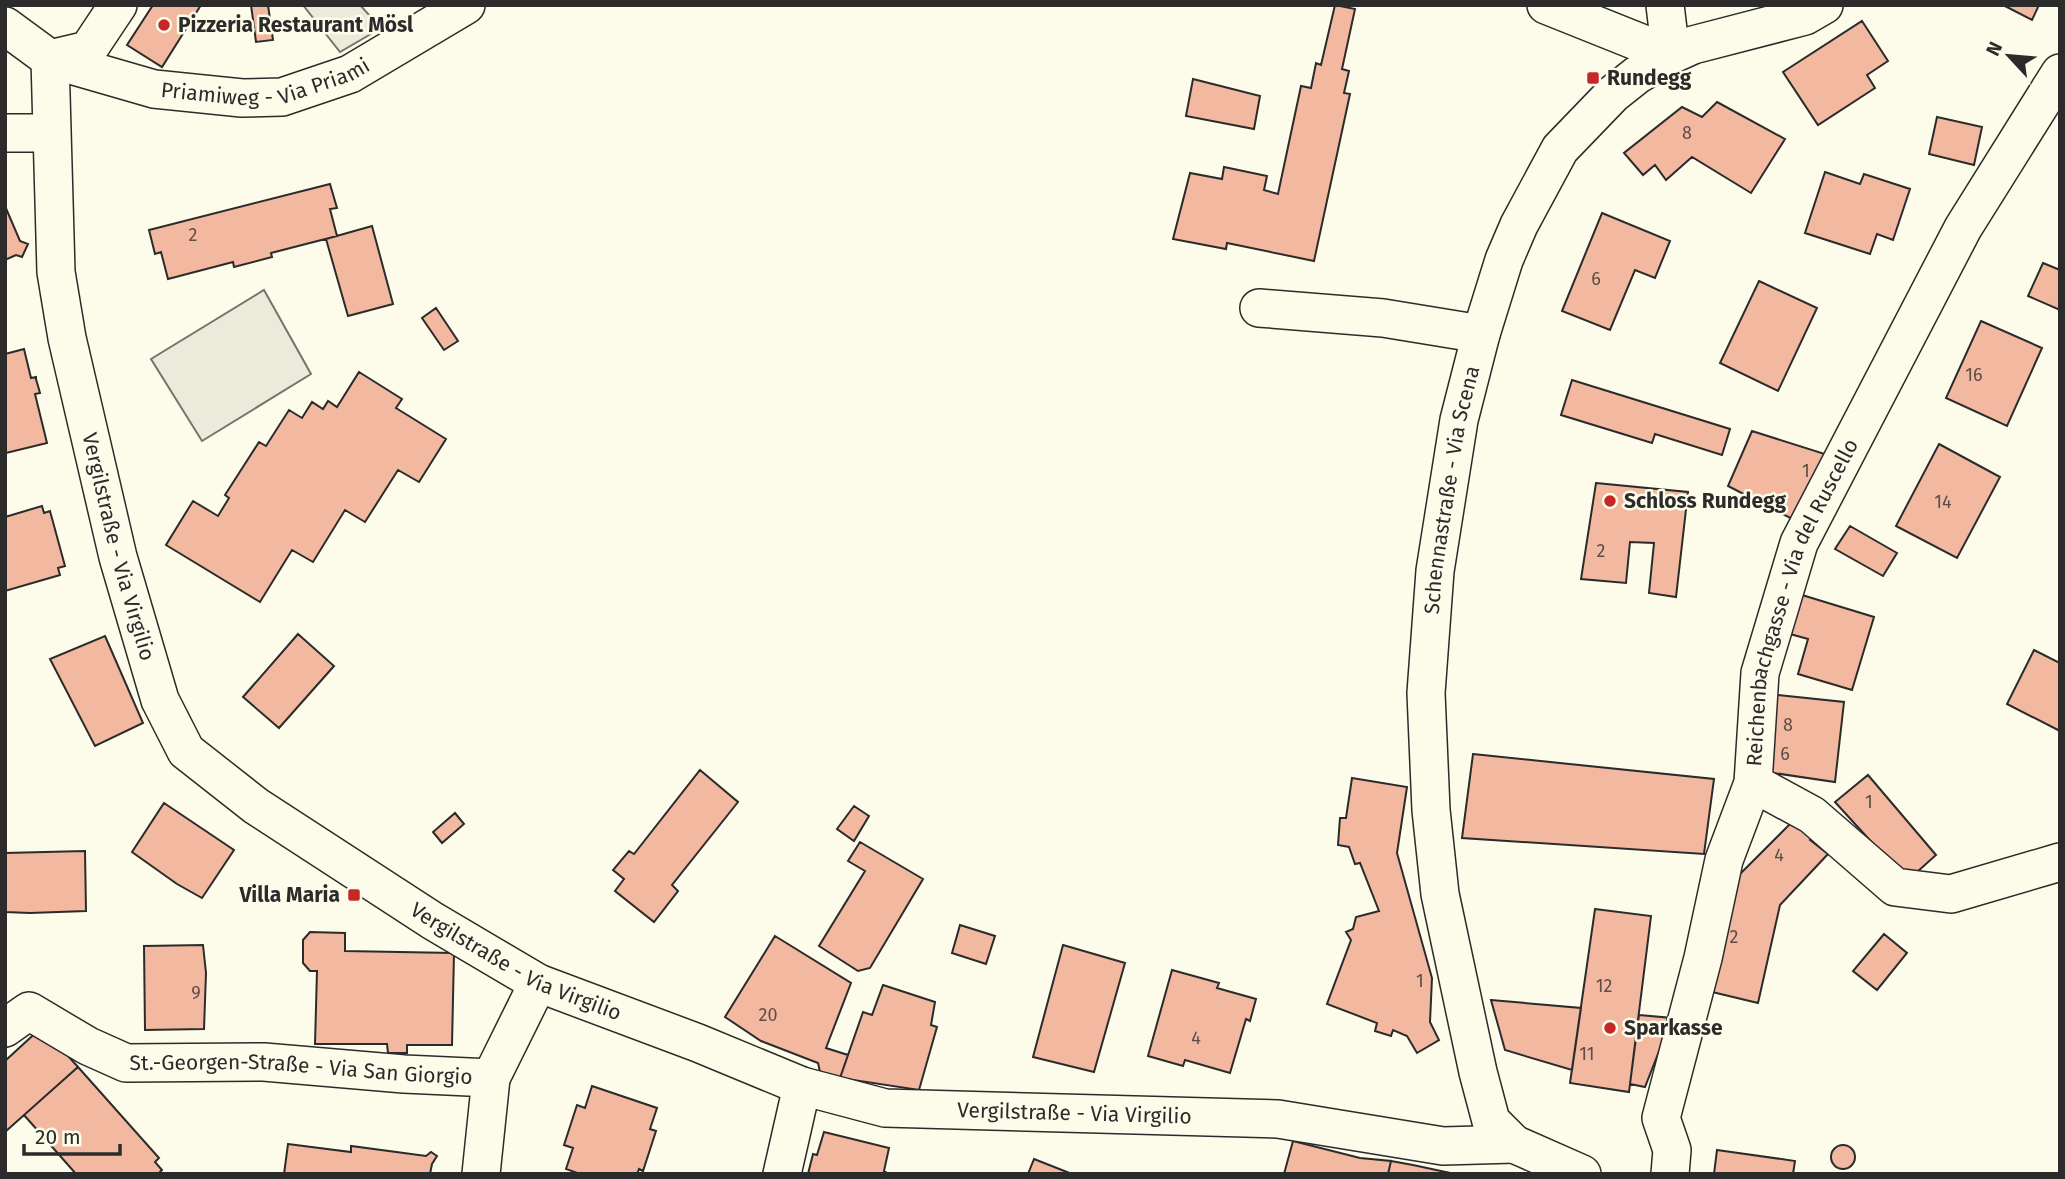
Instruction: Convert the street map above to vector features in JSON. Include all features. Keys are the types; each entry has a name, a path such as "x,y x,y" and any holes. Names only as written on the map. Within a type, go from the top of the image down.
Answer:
{"street":[{"path":"5,26 50,59 88,50 118,5"},
{"name":"Priamiweg - Via Priami","path":"50,59 154,89 242,98 282,97 350,75 466,5"},
{"path":"1546,5 1671,55 1665,5"},
{"name":"Schennastraße - Via Scena","path":"1514,1144 1491,1121 1486,1107 1443,908 1431,810 1426,693 1439,543 1459,420 1481,334 1504,260 1560,149 1608,99 1637,75 1693,45 1805,16 1824,5"},
{"name":"Vergilstraße - Via Virgilio","path":"50,59 56,272 67,338 118,557 160,700 186,751 256,806 433,921 538,983 698,1043 802,1086 885,1108 1278,1119 1443,1146 1514,1144"},
{"name":"Reichenbachgasse - Via del Ruscello","path":"1670,1174 1672,1150 1661,1118 1703,958 1724,860 1753,783 1760,673 1799,543 1963,228 2060,73"},
{"path":"5,133 51,133"},
{"path":"1259,308 1383,318 1481,334"},
{"path":"1753,783 1812,815 1895,887 1951,894 2060,862"},
{"name":"St.-Georgen-Straße - Via San Giorgio","path":"481,1174 491,1078 538,983"},
{"name":"St.-Georgen-Straße - Via San Giorgio","path":"5,1028 29,1012 88,1046 126,1063 264,1062 404,1074 491,1078"},
{"path":"782,1174 802,1086"},
{"path":"1514,1144 1582,1174"}],"shaded area":[{"path":"303,5 360,5 381,28 340,52"},
{"path":"264,290 311,374 202,441 151,359"}],"building":[{"name":"Pizzeria Restaurant Mösl","path":"153,5 201,5 162,67 127,45"},
{"path":"251,5 268,5 273,40 256,42"},
{"path":"1335,5 1355,9 1342,69 1349,71 1344,93 1350,94 1314,261 1227,243 1226,249 1173,239 1190,173 1222,179 1224,167 1267,176 1264,190 1278,194 1301,86 1311,88 1316,63 1321,65"},
{"path":"2003,5 2039,5 2032,20"},
{"path":"1862,21 1888,61 1867,75 1875,88 1818,125 1783,72"},
{"path":"1193,79 1260,96 1254,129 1186,116"},
{"path":"1717,102 1785,139 1751,193 1692,157 1666,180 1655,165 1643,175 1624,153 1682,107 1702,117"},
{"path":"1937,117 1982,127 1974,165 1929,154"},
{"path":"1825,172 1860,184 1864,174 1910,189 1893,240 1877,234 1870,254 1805,233"},
{"path":"330,184 337,208 330,209 337,236 271,253 272,257 234,267 233,262 168,279 161,252 155,254 149,230"},
{"path":"5,206 20,241 28,244 22,257 16,255 5,260"},
{"path":"1602,213 1670,241 1655,278 1635,270 1610,330 1562,311"},
{"path":"372,226 393,304 348,316 326,239"},
{"path":"2043,263 2060,270 2060,310 2028,296"},
{"path":"1759,281 1817,308 1778,391 1720,363"},
{"path":"436,308 458,341 444,350 422,318"},
{"path":"1981,321 2042,348 2007,426 1946,398"},
{"path":"24,349 31,378 36,377 40,393 35,394 47,443 6,453 5,354"},
{"path":"359,372 402,399 396,408 446,439 419,482 398,470 365,522 345,510 313,562 292,550 260,602 166,545 193,501 218,516 229,498 225,495 259,442 266,446 289,410 302,418 312,402 323,409 328,401 337,407"},
{"path":"1572,380 1730,429 1722,455 1655,434 1652,443 1561,415"},
{"path":"1752,431 1828,455 1798,522 1728,486"},
{"path":"1939,444 2000,477 1957,558 1896,526"},
{"path":"1596,483 1688,492 1676,597 1649,593 1654,543 1630,542 1626,583 1581,579"},
{"path":"42,506 44,513 50,511 65,566 58,568 60,575 5,591 5,517"},
{"path":"1850,526 1897,553 1883,576 1835,549"},
{"path":"1802,595 1874,617 1852,690 1798,674 1808,639 1790,634"},
{"path":"298,634 334,666 279,728 243,697"},
{"path":"105,636 143,723 95,746 50,659"},
{"path":"2034,650 2060,663 2060,731 2007,704"},
{"path":"1777,695 1844,702 1835,782 1767,772"},
{"path":"1473,754 1714,779 1704,854 1462,838"},
{"path":"700,770 738,802 672,885 678,891 654,922 615,891 624,879 613,870 629,851 634,854"},
{"path":"1868,775 1936,855 1907,881 1835,802"},
{"path":"1352,778 1407,787 1397,853 1432,978 1430,1022 1439,1040 1417,1053 1407,1036 1393,1030 1391,1036 1375,1031 1377,1023 1327,1004 1351,940 1346,932 1353,929 1356,917 1379,911 1360,863 1355,864 1349,847 1338,845 1340,818 1346,818"},
{"path":"164,803 234,850 202,898 132,852"},
{"path":"854,806 869,816 854,841 837,829"},
{"path":"455,813 464,824 442,843 433,832"},
{"path":"1792,817 1817,833 1810,840 1828,854 1780,905 1758,1003 1708,991 1734,880 1789,825"},
{"path":"860,842 923,879 870,968 858,971 819,946 865,871 848,861"},
{"path":"85,851 86,911 5,912 5,853"},
{"path":"1595,909 1651,916 1629,1092 1570,1083"},
{"path":"960,925 995,936 986,964 952,953"},
{"path":"310,932 345,933 345,951 454,953 452,1045 407,1045 407,1053 388,1053 387,1044 315,1044 317,971 310,971 303,963 303,940"},
{"path":"1884,934 1907,953 1877,990 1853,971"},
{"path":"775,936 851,983 826,1048 848,1055 840,1078 820,1072 818,1063 761,1041 725,1017"},
{"path":"203,945 206,973 204,1029 145,1030 144,946"},
{"path":"1063,945 1125,963 1094,1072 1033,1057"},
{"path":"1172,970 1219,983 1217,988 1256,999 1250,1021 1246,1019 1230,1073 1185,1060 1183,1066 1148,1056"},
{"path":"883,985 935,1002 931,1025 937,1027 919,1090 840,1078 863,1012 872,1015"},
{"path":"1491,1000 1581,1008 1572,1070 1505,1050"},
{"path":"1639,1015 1672,1018 1645,1087 1630,1084"},
{"path":"42,1027 78,1067 5,1132 5,1061"},
{"path":"78,1067 159,1158 155,1162 162,1170 158,1174 76,1174 24,1115"},
{"path":"592,1086 657,1108 650,1129 656,1131 643,1171 639,1169 637,1174 580,1174 566,1169 573,1148 564,1145 577,1105 585,1108"},
{"path":"824,1132 889,1148 884,1171 889,1174 808,1174 813,1154 817,1155"},
{"path":"1293,1141 1360,1158 1391,1161 1388,1174 1284,1174"},
{"path":"288,1144 351,1152 351,1146 426,1156 431,1152 437,1156 430,1174 284,1174"},
{"path":"1843,1145 1854,1152 1855,1157 1848,1168 1843,1169 1832,1162 1831,1157 1838,1146"},
{"path":"1717,1150 1795,1161 1793,1174 1714,1174"},
{"path":"1034,1159 1072,1174 1028,1174"},
{"path":"1391,1161 1413,1165 1455,1174 1388,1174"}],"place":[{"name":"Pizzeria Restaurant Mösl","path":"164,25"},
{"name":"Rundegg","path":"1593,78"},
{"name":"Schloss Rundegg","path":"1610,501"},
{"name":"Villa Maria","path":"354,895"},
{"name":"Sparkasse","path":"1610,1028"}]}
